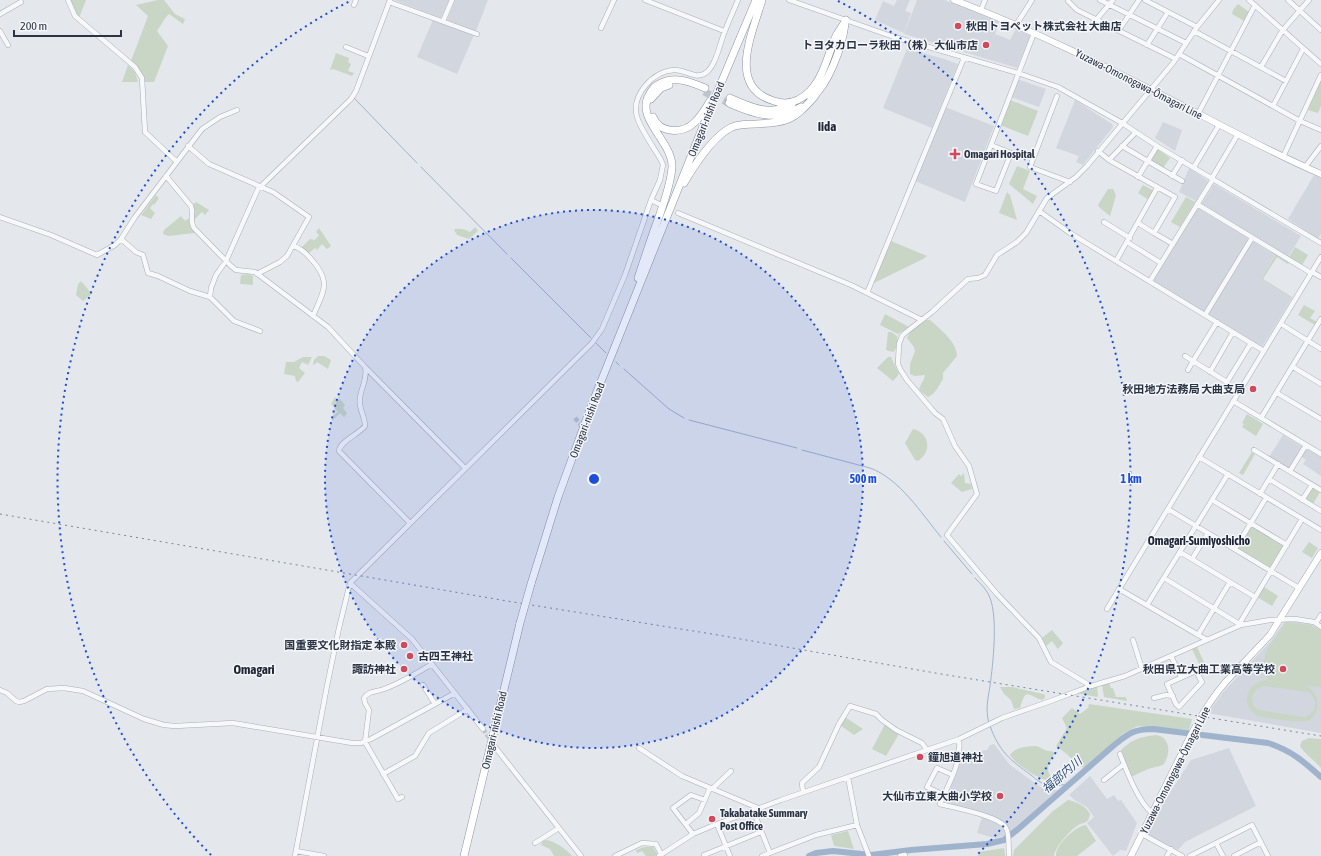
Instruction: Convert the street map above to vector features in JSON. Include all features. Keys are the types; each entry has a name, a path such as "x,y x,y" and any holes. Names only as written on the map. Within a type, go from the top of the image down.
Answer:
{"highway":[{"path":"759,1 746,63 749,82 760,94 772,101 789,103 798,101"},
{"path":"608,365 671,179 672,165 670,155 647,114 647,98 657,85 670,80 687,81 705,90 680,84 665,86 661,88 652,98 650,106 651,113 660,127 668,130 681,129 687,128 695,123 709,102 759,1"},
{"name":"Omagari-nishi Road","path":"464,856 520,623 561,490 592,404 708,114 759,1"},
{"path":"672,204 693,168 719,136 740,124 782,122 801,112 815,96 833,64 843,38 846,20"},
{"path":"815,96 794,111 778,116 760,115 749,112 729,100 763,110 788,107 798,101 812,89 819,79 828,61 836,36 846,20"}],"main road":[{"name":"Yuzawa-Omonogawa-Ōmagari Line","path":"954,0 982,10 1085,57 1305,168 1321,174"},
{"name":"Yuzawa-Omonogawa-Ōmagari Line","path":"1131,856 1202,713 1216,693 1270,635 1321,553"}],"street":[{"path":"68,0 75,16 135,67 142,78 145,132 176,162"},
{"path":"443,21 452,0"},
{"path":"601,28 614,0"},
{"path":"645,0 653,1 724,31"},
{"path":"324,856 296,853 339,628 350,583 592,342 602,329 625,275 651,200 660,180 663,165 637,117 637,104 640,94 650,80 667,71 679,70 693,75 703,74 712,65 724,31 738,0"},
{"path":"789,0 885,34 1018,73 1058,87 1122,123 1157,146 1321,243"},
{"path":"982,10 986,0"},
{"path":"1016,25 1032,0"},
{"path":"1068,0 1077,10 1096,20 1147,45 1177,56 1218,76 1300,121 1321,130"},
{"path":"1100,0 1186,43"},
{"path":"1096,20 1113,0"},
{"path":"1119,30 1139,0"},
{"path":"1145,0 1168,12 1231,51 1286,81"},
{"path":"1091,686 1051,662 1038,638 997,594 947,535 977,494 969,466 955,446 943,419 935,413 903,374 898,364 899,344 902,336 968,279 978,278 985,275 997,256 1017,242 1026,233 1047,198 1052,193 1070,182 1081,172 1150,90 1219,0"},
{"path":"1249,0 1282,31 1321,64"},
{"path":"1288,0 1321,30"},
{"path":"1262,67 1282,31 1309,0"},
{"path":"210,296 211,288 216,275 226,261 260,186 351,99 356,91 389,1 477,34"},
{"path":"0,14 21,2"},
{"path":"1198,114 1255,5"},
{"path":"1147,45 1168,12"},
{"path":"0,31 8,45"},
{"path":"991,145 1011,153 996,191 976,184 1034,33"},
{"path":"346,47 368,56"},
{"path":"1273,106 1303,49"},
{"path":"867,293 964,58"},
{"path":"1283,157 1321,75"},
{"path":"1057,96 1030,167 1070,182"},
{"path":"0,218 51,235 97,255 121,239 198,133 206,125 220,116 237,110"},
{"path":"1194,167 1219,125"},
{"path":"1109,160 1136,132"},
{"path":"1150,281 1238,134"},
{"path":"188,146 209,164 273,192 309,217 293,246 283,260 257,274"},
{"path":"1122,146 1182,181"},
{"path":"1138,177 1157,146"},
{"path":"1305,168 1321,146"},
{"path":"1098,151 1109,160 1175,198 1154,233"},
{"path":"1172,176 1182,160"},
{"path":"166,176 191,206 191,220 194,228 226,261 236,270 252,271 257,274 334,332 365,367 465,468"},
{"path":"1116,260 1138,224 1157,188"},
{"path":"651,200 659,204"},
{"path":"1197,204 1252,238 1321,277"},
{"path":"1039,210 1070,233 1264,351"},
{"path":"678,213 851,285 922,320"},
{"path":"1104,222 1130,238"},
{"path":"1138,224 1173,244"},
{"path":"1205,315 1252,238"},
{"path":"121,239 136,252 143,255 148,273 190,290 210,296 234,321 260,331"},
{"path":"1127,242 1161,262"},
{"path":"293,246 303,251 319,268 324,277 324,287 313,316"},
{"path":"1107,610 1321,257"},
{"path":"1261,418 1321,319"},
{"path":"1188,370 1217,322"},
{"path":"1281,324 1321,348"},
{"path":"1210,372 1233,332"},
{"path":"1185,356 1227,382 1251,342"},
{"path":"1293,366 1321,384"},
{"path":"365,367 366,377 359,399 361,412 365,420 365,426 341,446 339,451 410,523"},
{"path":"1277,393 1321,419"},
{"path":"1233,402 1321,454"},
{"path":"1290,471 1306,445"},
{"path":"1254,450 1321,490"},
{"path":"1199,457 1321,530"},
{"path":"1260,494 1278,464"},
{"path":"1147,605 1228,474"},
{"path":"1269,479 1321,511"},
{"path":"1302,500 1312,485"},
{"path":"1235,549 1266,498"},
{"path":"1212,500 1287,545"},
{"path":"1168,509 1299,588"},
{"path":"1241,625 1241,621 1302,519"},
{"path":"1192,559 1208,533"},
{"path":"1180,552 1255,597"},
{"path":"1164,578 1241,625"},
{"path":"1198,635 1230,582"},
{"path":"350,583 405,631 483,729"},
{"path":"1119,589 1207,640"},
{"path":"1316,623 1321,615"},
{"path":"615,856 642,843 656,844 660,855 693,834 752,810 959,739 1002,718 1091,686 1125,676 1241,625 1270,620 1295,619 1316,623 1321,627"},
{"path":"1133,640 1142,669"},
{"path":"1171,656 1181,677"},
{"path":"402,797 398,799 365,742 369,709 364,700 367,694 400,682 432,664"},
{"path":"1196,671 1202,682 1179,707 1172,696 1167,684 1196,671"},
{"path":"423,685 435,704"},
{"path":"0,690 7,693 19,702 24,701 45,689 64,688 83,691 144,719 164,725 175,726 233,723 347,743 365,742 455,693"},
{"path":"1154,698 1166,695 1172,696"},
{"path":"803,792 802,783 819,767 839,724 850,706 876,714 896,730 922,743 927,750"},
{"path":"383,774 415,756 429,733 468,710"},
{"path":"959,739 960,755 940,804 996,819 1006,827 1008,831 1009,856"},
{"path":"495,747 581,856"},
{"path":"639,748 682,776 758,808"},
{"path":"1120,754 1130,779 1146,809 1152,813"},
{"path":"1104,780 1124,764"},
{"path":"944,795 927,787 936,768 953,775"},
{"path":"686,824 699,813 711,788 731,771"},
{"path":"848,777 857,826 869,856"},
{"path":"693,834 673,808 691,795 705,800"},
{"path":"752,810 770,853"},
{"path":"717,824 730,856"},
{"path":"1190,856 1252,825 1268,856"},
{"path":"762,856 816,835 857,826"},
{"path":"535,843 558,828"},
{"path":"704,856 704,854 762,832"},
{"path":"1142,834 1182,856"},
{"path":"1234,856 1261,842"},
{"path":"1216,843 1223,856"},
{"path":"1167,856 1171,849"},
{"path":"900,856 905,855"}],"shaded area":[{"path":"394,0 449,0 441,18"},
{"path":"455,0 488,0 476,31 447,20"},
{"path":"897,0 910,0 905,11 911,13 904,33 875,20 883,1 894,6"},
{"path":"917,0 944,0 999,22 995,34 1010,40 1016,29 1030,36 1017,68 904,34"},
{"path":"433,20 474,35 457,74 417,57"},
{"path":"907,49 958,64 932,128 883,108"},
{"path":"1017,79 1046,89 1039,107 1011,97"},
{"path":"1075,100 1112,124 1113,127 1083,165 1076,162 1079,156 1056,148"},
{"name":"Omagari Hospital","path":"945,107 994,126 965,202 915,181"},
{"path":"1163,122 1182,130 1175,151 1155,138"},
{"path":"1189,168 1208,181 1196,201 1179,192"},
{"path":"1314,175 1321,178 1321,234 1318,238 1288,219"},
{"path":"1214,184 1301,236 1288,257 1201,205"},
{"path":"1198,208 1248,238 1248,241 1205,313 1152,280 1195,209"},
{"path":"1254,242 1275,255 1261,279 1292,298 1262,347 1208,315 1251,243"},
{"path":"1283,435 1303,447 1290,469 1269,457"},
{"path":"1306,448 1321,457 1321,476 1303,464 1306,460 1300,456"},
{"name":"秋田県立大曲工業高等学校","path":"1285,621 1310,624 1321,629 1321,733 1208,713 1224,691 1270,642"},
{"name":"大仙市立東大曲小学校","path":"994,744 1010,765 1032,781 1045,790 1059,790 1008,835 995,838 977,833 983,814 946,803 961,755 987,750 990,745"},
{"path":"1229,748 1256,806 1185,842 1178,850 1147,834 1166,799 1191,760"},
{"path":"1090,776 1107,799 1114,795 1118,801 1121,800 1137,823 1126,851 1120,850 1113,856 1087,823 1094,817 1087,807 1069,795"}],"green space":[{"path":"70,0 86,0 79,18 75,13"},
{"path":"164,0 175,14 185,19 183,24 169,14 166,17 157,31 168,46 154,82 143,82 135,64 131,61 148,16 136,5"},
{"path":"1238,4 1249,12 1244,21 1232,14 1233,10"},
{"path":"336,53 349,58 348,62 351,64 348,71 354,73 352,76 333,69 330,70"},
{"path":"128,65 135,72 138,82 122,82"},
{"path":"1321,81 1321,106 1318,113 1308,110"},
{"path":"1010,100 1038,111 1028,136 1000,125"},
{"path":"1157,149 1170,158 1163,168 1150,160"},
{"path":"1017,166 1030,171 1023,189 1037,196 1033,204 1009,184"},
{"path":"1143,185 1154,191 1149,200 1138,193"},
{"path":"1108,189 1113,189 1116,195 1110,216 1098,205"},
{"path":"1007,192 1010,195 1017,220 999,213"},
{"path":"156,195 159,198 150,208 155,213 151,219 141,215"},
{"path":"1186,197 1195,202 1180,227 1171,222"},
{"path":"196,202 209,210 205,215 202,212 194,220 193,218 195,212 192,205"},
{"path":"181,216 185,221 189,218 190,226 195,233 168,236 163,234 164,230"},
{"path":"475,227 478,231 469,239 457,235 454,230 465,229 470,232"},
{"path":"319,228 331,246 327,249 322,244 317,250 315,248 309,253 301,248 310,239 315,240 319,235 316,232"},
{"path":"891,241 927,256 872,284"},
{"path":"1295,247 1308,255 1302,265 1289,257"},
{"path":"1276,254 1289,262 1288,264 1277,257 1263,279 1292,298 1261,279"},
{"path":"248,274 253,276 253,285 240,284 241,275"},
{"path":"81,281 92,294 83,301 76,295 78,284"},
{"path":"1304,305 1315,311 1310,318 1317,322 1315,325 1298,315"},
{"path":"885,314 909,327 898,334 880,325"},
{"path":"926,320 930,320 947,336 954,346 957,356 943,373 943,379 937,389 928,397 920,391 919,388 925,375 915,376 910,374 910,364 915,351 914,347 907,338 912,330"},
{"path":"888,332 891,332 897,336 898,340 896,349 893,352 886,350"},
{"path":"318,356 324,356 331,360 328,369 317,362 314,365 313,364 314,360"},
{"path":"303,357 312,357 308,365 302,362 299,368 305,373 298,382 296,381 295,376 284,374 286,362 294,362"},
{"path":"888,357 891,357 899,374 893,381 877,368"},
{"path":"335,397 339,400 340,399 345,405 343,408 347,413 344,417 340,413 332,420 332,417 338,412 331,404"},
{"path":"1247,414 1263,424 1256,436 1242,427 1244,424 1242,423"},
{"path":"913,429 923,434 927,443 926,453 918,461 915,460 905,443"},
{"path":"1252,452 1255,454 1243,475 1239,473"},
{"path":"964,473 965,483 971,484 972,489 962,492 951,483 959,474 961,476"},
{"path":"1312,487 1320,492 1313,504 1305,498"},
{"path":"1251,525 1285,545 1271,568 1237,548"},
{"path":"1309,542 1318,548 1312,558 1302,552"},
{"path":"1264,587 1278,596 1272,606 1257,597"},
{"path":"1286,622 1310,625 1321,631 1321,687 1306,686 1314,693 1318,704 1315,714 1308,721 1290,721 1256,715 1248,706 1247,702 1249,690 1257,682 1274,681 1268,680 1265,672 1265,657 1272,642","holes":["1264,686 1308,692 1314,698 1315,706 1312,713 1304,717 1258,710 1253,705 1252,697 1256,689"]},
{"path":"1052,630 1063,643 1058,649 1052,641 1046,646 1042,638"},
{"path":"1197,647 1205,664 1200,666 1192,649"},
{"path":"1109,683 1111,688 1113,688 1116,697 1126,697 1127,701 1104,697 1102,685"},
{"path":"1097,686 1098,697 1075,693"},
{"path":"1000,687 1012,687 1043,694 1045,695 1045,698 1042,700 1027,694 1024,697 1020,708 1014,709 1011,700 1004,694"},
{"path":"1089,704 1192,719 1189,730 1138,726 1124,733 1084,768 1074,762 1068,755 1056,746 1067,728 1062,718 1072,708 1080,714 1088,708"},
{"path":"845,717 863,729 854,735 840,725"},
{"path":"885,724 899,734 886,756 872,749"},
{"path":"1156,735 1161,736 1167,743 1168,752 1166,761 1163,765 1148,769 1131,777 1121,750 1129,743 1137,739"},
{"path":"1309,738 1321,739 1321,768 1300,746 1302,741"},
{"path":"1033,746 1055,753 1048,768 1048,772 1053,782 1042,779 1029,772 1010,755 1017,749"},
{"path":"1068,800 1078,803 1084,807 1090,816 1087,821 1077,826 1064,838 1057,848 1054,856 1013,856 1014,850 1053,811"},
{"path":"1086,825 1096,841 1077,856 1056,856 1062,842 1072,832"},
{"path":"848,831 854,849 834,846 831,835"},
{"path":"546,840 560,846 572,856 554,856 550,849 541,845 543,841"},
{"path":"644,847 653,847 658,855 646,856 642,851 637,853 636,850"},
{"path":"1004,848 1005,856 978,856 979,852"}],"waterway":[{"path":"354,98 417,163"},
{"path":"421,167 507,254"},
{"path":"511,258 591,338"},
{"path":"596,343 606,353"},
{"path":"616,362 619,365"},
{"path":"624,369 669,409 684,418"},
{"path":"689,420 797,448"},
{"path":"802,450 870,468 881,473 900,488 941,537"},
{"path":"944,541 972,574"},
{"path":"975,578 984,587 989,595 994,617 993,654 987,709 989,723"},
{"path":"990,726 1001,749 1017,765 1039,781 1051,785 1070,784"},
{"name":"福部内川","path":"809,856 816,853 833,851 871,855 911,850 987,844 1004,840 1113,746 1127,735 1140,730 1153,729 1268,743 1284,749 1297,757 1321,777"}],"tunnel":[{"path":"704,92 729,103"},
{"path":"575,418 587,432"},
{"path":"483,729 492,742"}],"railway":[{"path":"0,514 941,674 1321,736"}],"place":[{"name":"秋田トヨペット株式会社 大曲店","path":"958,26"},
{"name":"トヨタカローラ秋田（株）大仙市店","path":"986,45"},
{"name":"Omagari Hospital","path":"955,154"},
{"name":"秋田地方法務局 大曲支局","path":"1253,389"},
{"name":"国重要文化財指定 本殿","path":"404,645"},
{"name":"古四王神社","path":"410,656"},
{"name":"諏訪神社","path":"404,669"},
{"name":"秋田県立大曲工業高等学校","path":"1283,669"},
{"name":"鐘旭道神社","path":"920,757"},
{"name":"大仙市立東大曲小学校","path":"1000,796"},
{"name":"Takabatake Summary Post Office","path":"712,819"}],"district":[{"name":"Iida","path":"827,126"},
{"name":"Omagari-Sumiyoshicho","path":"1199,541"},
{"name":"Omagari","path":"254,669"}]}
